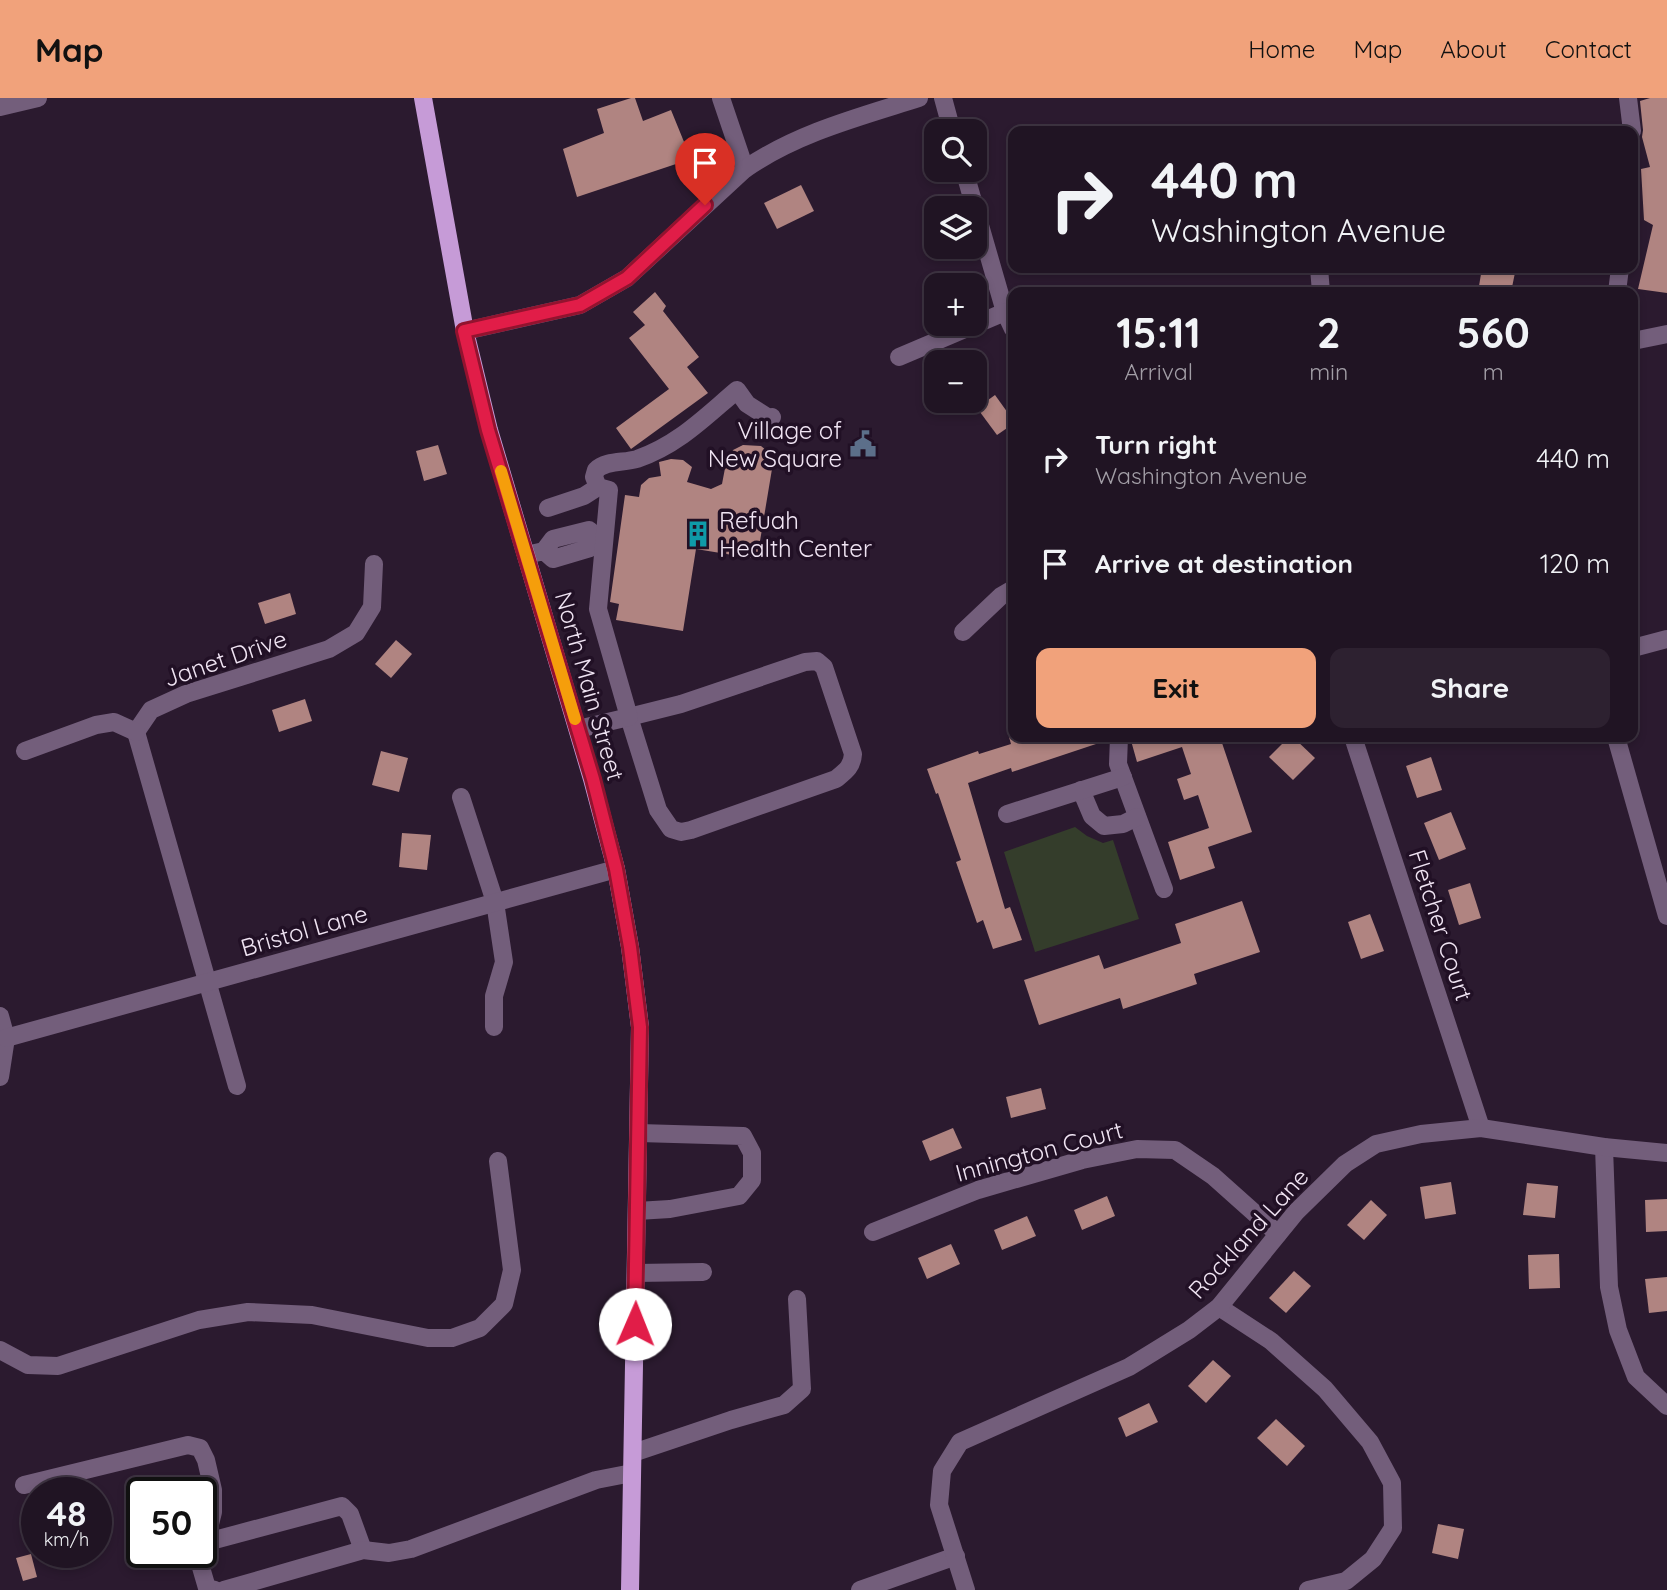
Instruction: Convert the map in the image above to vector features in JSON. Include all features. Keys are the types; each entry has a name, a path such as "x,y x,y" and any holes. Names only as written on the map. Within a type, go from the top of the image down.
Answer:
{"main road":[{"name":"North Main Street","path":"423,98 464,331 488,430 578,729 616,869 630,947 640,1027 630,1590"}],"street":[{"path":"0,107 38,98"},
{"path":"722,98 745,169"},
{"path":"464,331 580,305 627,278 745,169 766,155 816,131 919,98"},
{"path":"943,98 949,119"},
{"path":"1628,98 1631,126"},
{"path":"967,182 1008,318"},
{"path":"899,356 1005,312"},
{"path":"1638,340 1667,334"},
{"path":"578,729 629,717 681,704 805,662 817,661 824,667 853,754 853,763 836,779 681,832 671,829 658,810 629,717 598,610 603,488 594,477 596,470 600,466 635,460 670,446 737,390 747,404 769,418 772,417"},
{"path":"548,508 603,488"},
{"path":"526,555 544,551 553,559 590,548 601,537"},
{"name":"Janet Drive","path":"136,732 151,710 186,694 329,649 356,633 372,607 374,564"},
{"path":"963,632 1008,592"},
{"path":"1638,647 1667,639"},
{"path":"25,751 96,725 114,722 136,732 237,1086"},
{"path":"1119,742 1118,764 1164,889"},
{"name":"Fletcher Court","path":"1355,742 1481,1128"},
{"path":"1617,742 1666,906"},
{"path":"1007,814 1123,777"},
{"path":"1081,790 1092,816 1104,826 1123,824 1137,817"},
{"path":"461,797 495,902 504,962 494,996 494,1027"},
{"name":"Bristol Lane","path":"6,1038 616,869"},
{"path":"0,1016 6,1038 0,1077"},
{"name":"Rockland Lane","path":"966,1590 939,1505 942,1471 960,1443 1129,1367 1189,1330 1219,1307 1296,1212 1345,1164 1376,1144 1421,1134 1481,1128 1604,1147 1667,1153"},
{"path":"637,1211 670,1209 739,1196 752,1180 752,1153 743,1136 639,1133"},
{"path":"1604,1147 1609,1287 1618,1330 1636,1377 1667,1406"},
{"name":"Innington Court","path":"873,1232 978,1190 1082,1160 1138,1149 1175,1150 1213,1176 1279,1234"},
{"path":"0,1349 28,1365 58,1366 199,1320 248,1312 312,1315 428,1338 452,1338 480,1328 504,1304 512,1270 498,1161"},
{"path":"636,1273 703,1272"},
{"path":"633,1454 784,1405 802,1389 797,1299"},
{"path":"1219,1307 1271,1341 1325,1389 1370,1442 1392,1483 1394,1528 1373,1559 1346,1581 1308,1590"},
{"path":"57,1477 188,1445 200,1448 210,1477"},
{"path":"224,1590 363,1550 390,1553 411,1549 596,1480 632,1473"},
{"path":"217,1539 342,1506 354,1521 363,1550"},
{"path":"860,1590 956,1556"},
{"path":"201,1568 207,1588 215,1590"}],"green space":[{"path":"1075,827 1103,843 1113,840 1139,919 1035,952 1004,852"}],"building":[{"path":"635,98 643,121 671,110 691,159 577,197 563,149 604,133 597,109"},
{"path":"1667,98 1667,293 1638,289 1653,225 1644,220 1641,169 1650,167 1642,137 1640,101"},
{"path":"801,185 814,211 777,229 764,203"},
{"path":"1481,273 1515,273 1512,287 1479,287"},
{"path":"655,292 666,306 663,311 699,357 687,367 708,393 631,449 616,428 669,389 629,338 645,325 633,312"},
{"path":"995,395 1008,413 1008,427 997,435 981,413 987,413 987,401"},
{"path":"438,445 447,474 424,481 416,451"},
{"name":"Refuah Health Center","path":"743,445 761,446 774,457 757,559 696,549 683,631 616,620 619,604 610,602 625,495 639,497 641,485 649,478 661,476 659,462 671,459 683,460 692,467 687,482 711,489 722,484 726,463 733,450"},
{"path":"290,593 296,614 265,624 258,603"},
{"path":"396,640 412,654 391,678 375,664"},
{"path":"305,699 312,721 279,732 272,710"},
{"path":"1102,742 1012,772 1011,768 968,783 1005,909 1010,907 1022,940 993,949 983,920 977,923 956,862 961,860 927,769 978,751 979,754 1011,744"},
{"path":"1131,742 1222,742 1252,832 1208,847 1215,868 1180,880 1168,842 1209,828 1198,795 1184,800 1177,779 1191,774 1182,747 1137,762"},
{"path":"1284,742 1298,742 1315,758 1293,780 1269,757"},
{"path":"381,751 408,758 399,792 372,785"},
{"path":"1431,757 1442,790 1417,798 1406,766"},
{"path":"1451,812 1466,849 1439,860 1424,823"},
{"path":"402,833 431,835 427,870 399,867"},
{"path":"1470,883 1481,918 1459,925 1448,890"},
{"path":"1242,901 1260,952 1194,974 1197,984 1123,1009 1120,998 1039,1025 1024,980 1099,955 1104,969 1181,943 1175,924"},
{"path":"1370,914 1384,951 1361,959 1348,922"},
{"path":"1041,1088 1046,1109 1011,1118 1006,1097"},
{"path":"953,1128 962,1148 930,1161 922,1141"},
{"path":"1451,1182 1456,1214 1425,1219 1420,1187"},
{"path":"1527,1183 1558,1186 1555,1218 1523,1215"},
{"path":"1107,1196 1115,1216 1082,1230 1074,1210"},
{"path":"1667,1199 1667,1231 1646,1232 1645,1200"},
{"path":"1371,1200 1387,1215 1364,1240 1347,1225"},
{"path":"1027,1216 1036,1236 1002,1250 994,1230"},
{"path":"951,1244 960,1264 927,1279 918,1258"},
{"path":"1559,1254 1560,1288 1529,1289 1528,1255"},
{"path":"1294,1271 1311,1286 1286,1313 1269,1298"},
{"path":"1667,1277 1667,1311 1649,1313 1645,1279"},
{"path":"1213,1360 1231,1376 1206,1403 1188,1386"},
{"path":"1149,1403 1158,1422 1126,1437 1118,1418"},
{"path":"1276,1419 1305,1446 1287,1466 1257,1438"},
{"path":"1438,1524 1464,1529 1458,1559 1432,1553"},
{"path":"21,1557 21,1568 35,1568 37,1577 23,1581 16,1558"}],"slow traffic":[{"path":"501,471 575,719"}],"place":[{"name":"Village of New Square","path":"863,444"},
{"name":"Refuah Health Center","path":"698,534"}],"route":[{"path":"635,1324 640,1027 630,947 616,869 593,779 488,430 464,331 580,305 627,278 705,205"}]}
